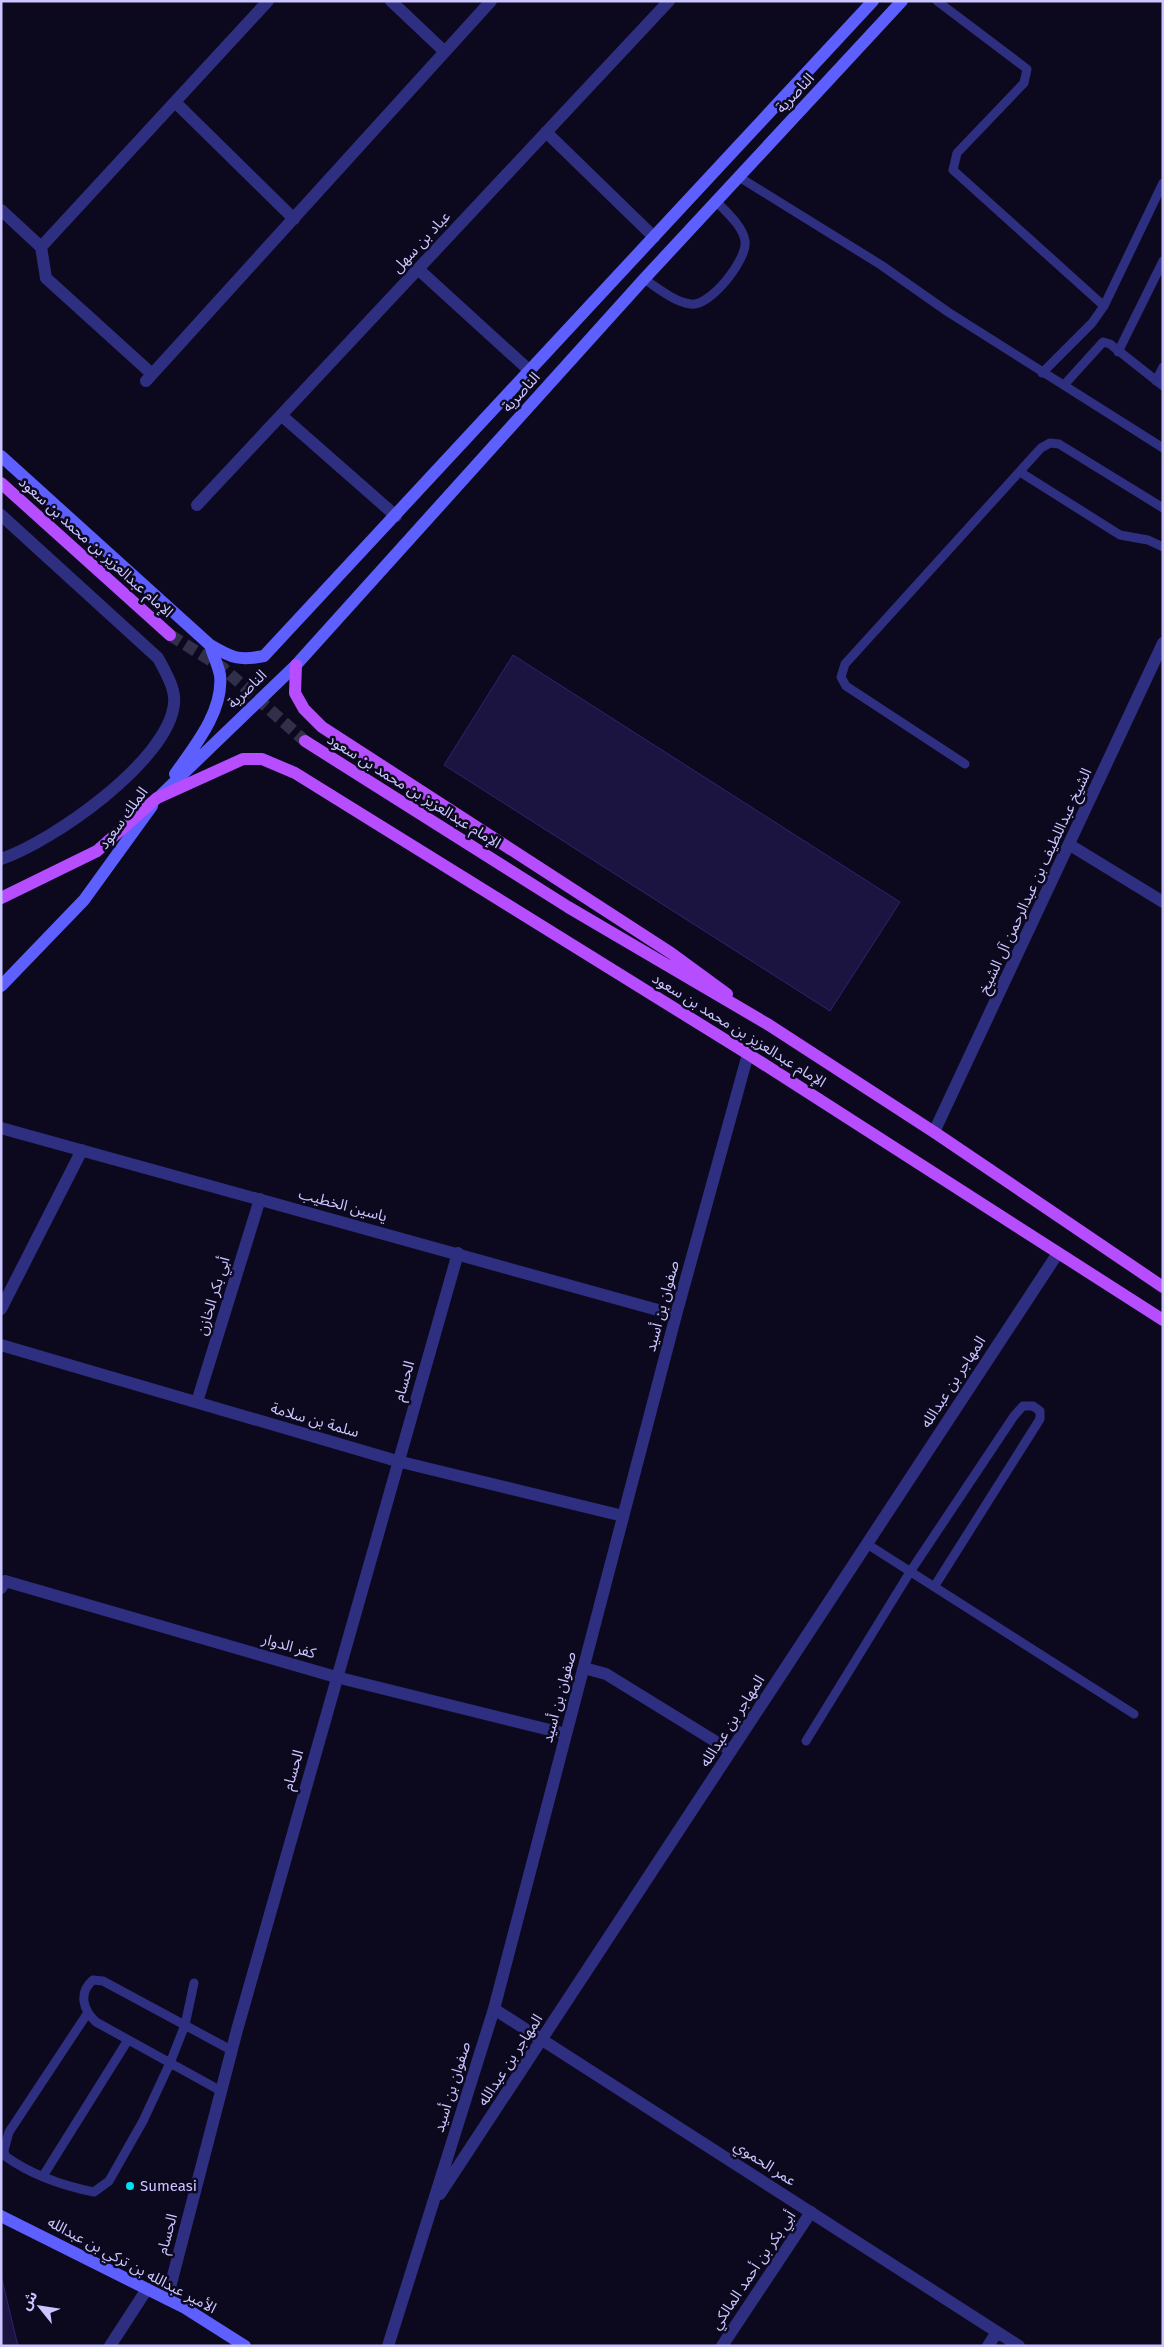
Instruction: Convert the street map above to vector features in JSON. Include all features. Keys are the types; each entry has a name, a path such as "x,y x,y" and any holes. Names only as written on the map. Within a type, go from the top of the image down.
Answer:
{"main road":[{"name":"الإمام عبدالعزيز بن محمد بن سعود","path":"1,484 170,635"},
{"path":"296,665 295,693 304,709 322,728 672,953 769,1025"},
{"name":"الإمام عبدالعزيز بن محمد بن سعود","path":"306,741 568,907 769,1025 934,1132 1163,1287"},
{"name":"الإمام عبدالعزيز بن محمد بن سعود","path":"1,898 97,851 157,798 243,759 262,759 295,772 748,1054 1163,1320"}],"street":[{"path":"41,247 268,1"},
{"path":"391,1 445,52"},
{"path":"1,210 41,247 46,278 149,378 491,1"},
{"name":"عباد بن سهل","path":"197,505 668,1"},
{"name":"الناصرية","path":"210,645 230,657 246,660 264,656 873,1"},
{"name":"الناصرية","path":"157,798 296,665 644,279 902,1"},
{"path":"175,102 294,219"},
{"path":"546,132 654,237"},
{"path":"418,269 530,371"},
{"path":"281,415 396,516"},
{"path":"1,456 210,645"},
{"path":"1,515 158,658 168,677 175,702 170,725 156,747 105,796 60,829 1,859"},
{"name":"الشيخ عبداللطيف بن عبدالرحمن آل الشيخ","path":"934,1132 1163,643"},
{"name":"الملك سعود","path":"1,986 84,900 197,743 211,718 219,694 220,675 210,645"},
{"path":"1070,845 1163,902"},
{"name":"صفوان بن أسيد","path":"388,2346 494,2009 676,1315 748,1054"},
{"name":"ياسين الخطيب","path":"1,1128 458,1253 676,1315"},
{"path":"1,1309 82,1150"},
{"name":"أبي بكر الخازن","path":"196,1402 260,1199"},
{"name":"الحسام","path":"167,2299 231,2050 458,1253"},
{"name":"المهاجر بن عبدالله","path":"432,2206 1058,1253"},
{"name":"سلمة بن سلامة","path":"1,1345 397,1462 623,1516"},
{"name":"كفر الدوار","path":"3,1584 336,1677 566,1734"},
{"path":"584,1668 606,1674 731,1751"},
{"name":"عمر الحموي","path":"494,2009 1019,2346"},
{"name":"أبي بكر بن أحمد المالكي","path":"722,2346 811,2212"},
{"name":"الأمير عبدالله بن تركي بن عبدالله","path":"1,2216 167,2299 245,2346"},
{"path":"110,2346 147,2289"},
{"path":"988,2346 997,2332"}],"lane":[{"path":"936,1 1027,69 1024,83 958,153 953,170 1104,306"},
{"path":"739,177 881,265 948,312 1163,448"},
{"path":"1042,373 1092,323 1104,306 1163,183"},
{"path":"644,279 679,301 694,305 706,301 719,290 743,256 745,242 741,230 716,201"},
{"path":"1118,352 1163,261"},
{"path":"1064,385 1103,342 1110,344 1159,384 1163,367"},
{"path":"965,764 846,686 842,677 845,664 1041,448 1050,443 1059,444 1163,508"},
{"path":"1020,472 1120,535 1148,540 1163,547"},
{"path":"806,1741 910,1572 1014,1416 1023,1406 1033,1406 1040,1411 1040,1419 934,1587"},
{"path":"867,1544 1134,1714"},
{"path":"221,2091 96,2022 87,2014 83,1999 88,1985 93,1980 103,1981 231,2050"},
{"path":"87,2014 9,2132 4,2150 5,2156 19,2166 78,2189 94,2192 109,2181 143,2121 185,2025 194,1983"},
{"path":"43,2176 128,2040"}],"building":[{"path":"513,655 900,902 830,1011 444,765"},
{"path":"1,2275 18,2346 1,2346"}],"tunnel":[{"path":"170,635 223,668 305,741"}],"place":[{"name":"Sumeasi","path":"130,2186"}]}
